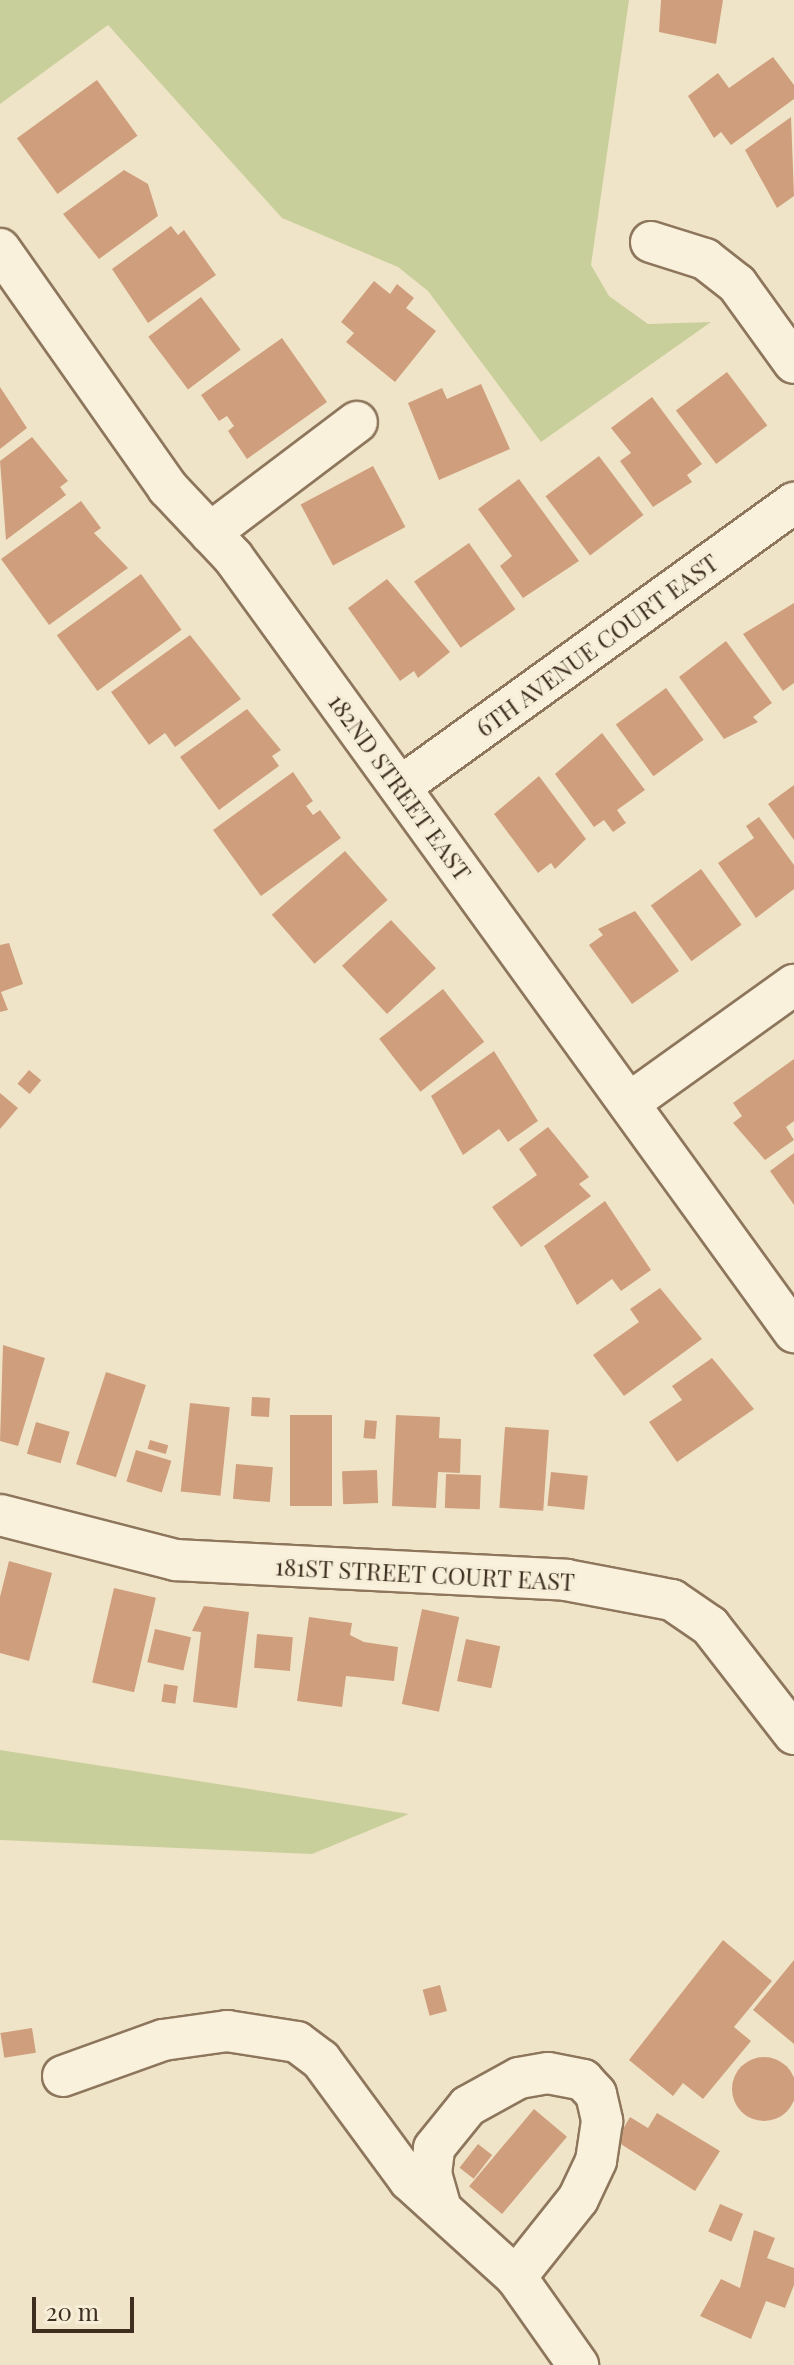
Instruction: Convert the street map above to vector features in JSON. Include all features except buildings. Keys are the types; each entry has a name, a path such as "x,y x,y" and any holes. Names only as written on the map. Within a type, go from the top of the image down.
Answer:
{"street":[{"path":"651,242 705,259 737,284 794,363"},
{"name":"182ND STREET EAST","path":"0,249 168,488 210,533 400,787 794,1332"},
{"path":"210,533 357,422"},
{"name":"6TH AVENUE COURT EAST","path":"400,787 794,503"},
{"path":"629,1103 794,985"},
{"name":"181ST STREET COURT EAST","path":"0,1515 175,1560 566,1580 672,1600 710,1626 794,1734"},
{"path":"63,2076 163,2040 227,2031 297,2042 321,2060 409,2180 516,2277 578,2365"},
{"path":"440,2205 431,2174 434,2148 468,2106 519,2078 548,2073 583,2080 596,2094 602,2121 596,2161 578,2199 516,2277"}],"green space":[{"path":"0,0 629,0 591,265 609,296 648,324 711,322 541,442 428,291 398,267 282,218 108,25 0,104"},
{"path":"0,1750 409,1814 312,1854 0,1840"}]}
